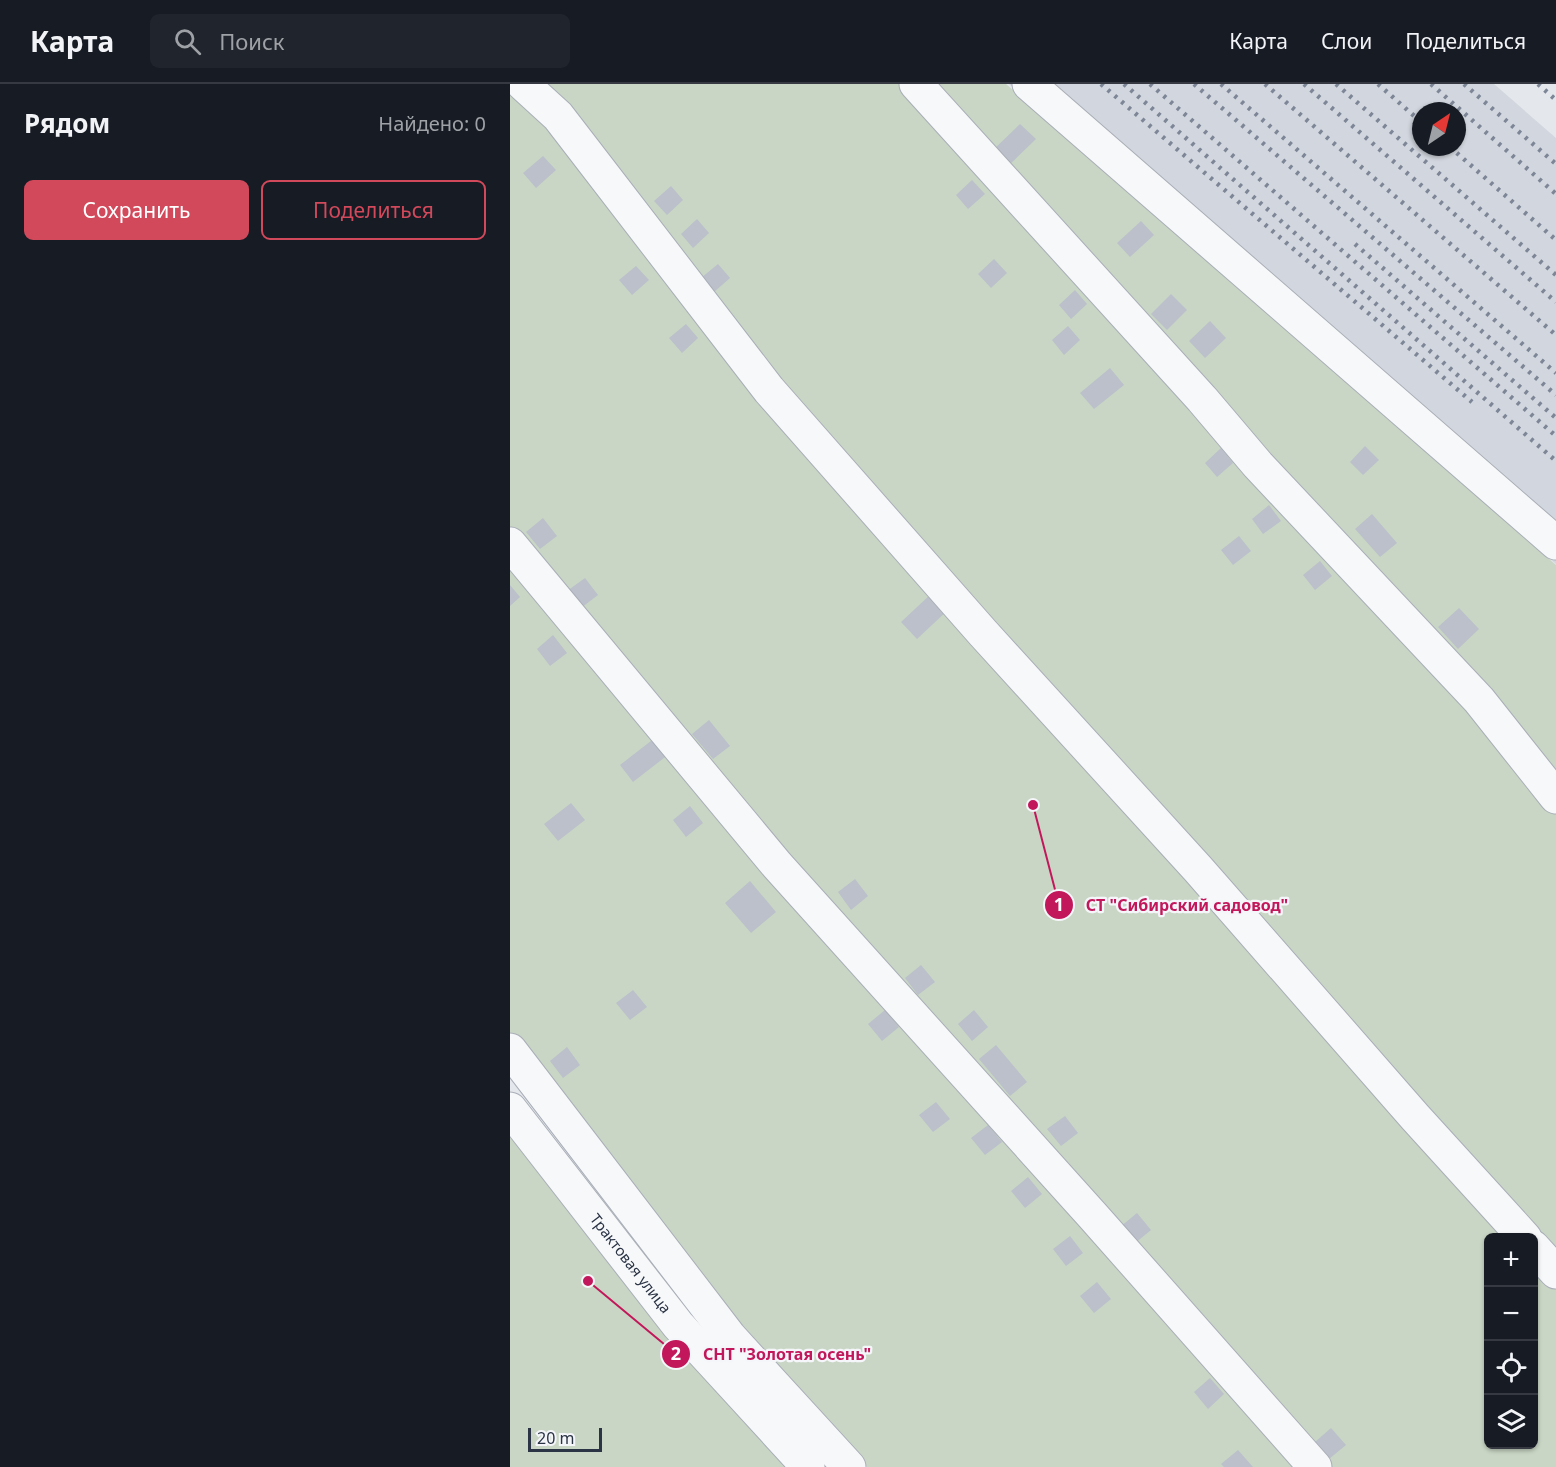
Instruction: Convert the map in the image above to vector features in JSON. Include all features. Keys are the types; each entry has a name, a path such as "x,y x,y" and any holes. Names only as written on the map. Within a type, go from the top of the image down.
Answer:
{"street":[{"path":"523,84 558,116 768,390 983,633 1198,869 1415,1117 1520,1233"},
{"path":"916,84 1194,390 1258,465 1479,700 1556,797"},
{"path":"1029,84 1556,543"},
{"path":"510,544 777,865 1315,1467"},
{"path":"510,1050 730,1337 849,1467"},
{"name":"Трактовая улица","path":"510,1109 678,1325 808,1467"},
{"path":"1538,1252 1556,1272"}],"shaded area":[{"path":"1009,84 1494,84 1556,138 1556,564"}],"green space":[{"path":"510,84 1006,84 1556,565 1556,1467 867,1467 742,1327 510,1044"},
{"path":"510,1096 821,1467 510,1467"}],"building":[{"path":"1020,124 1036,139 1007,167 992,151"},
{"path":"543,156 556,170 536,188 523,173"},
{"path":"972,180 985,194 968,209 956,195"},
{"path":"671,186 683,200 667,215 654,201"},
{"path":"697,219 709,233 693,248 681,234"},
{"path":"1141,221 1154,235 1130,257 1117,243"},
{"path":"994,259 1007,273 991,288 978,274"},
{"path":"718,264 730,278 714,292 701,278"},
{"path":"636,266 649,280 632,295 619,280"},
{"path":"1075,290 1087,304 1071,319 1059,305"},
{"path":"1171,294 1187,310 1167,330 1151,314"},
{"path":"1210,321 1226,338 1205,358 1189,341"},
{"path":"686,324 698,338 682,353 669,338"},
{"path":"1068,326 1080,340 1064,355 1052,340"},
{"path":"1110,368 1124,385 1094,409 1080,393"},
{"path":"1365,446 1379,460 1363,475 1350,462"},
{"path":"1221,448 1233,463 1217,477 1205,463"},
{"path":"1269,505 1281,521 1263,534 1252,519"},
{"path":"1372,514 1397,543 1380,557 1355,529"},
{"path":"543,518 557,536 540,549 526,532"},
{"path":"1239,536 1251,551 1233,565 1221,550"},
{"path":"1320,561 1332,576 1315,590 1303,575"},
{"path":"585,578 598,595 581,608 567,591"},
{"path":"510,585 520,597 510,606"},
{"path":"932,593 948,610 917,639 901,622"},
{"path":"1459,608 1479,629 1458,649 1438,627"},
{"path":"553,635 567,653 550,666 537,649"},
{"path":"709,720 730,746 713,759 692,734"},
{"path":"656,737 669,754 633,782 620,765"},
{"path":"571,803 585,820 558,841 544,824"},
{"path":"690,806 703,823 686,837 673,820"},
{"path":"855,879 868,896 851,910 838,892"},
{"path":"750,881 776,912 751,933 725,903"},
{"path":"921,965 935,982 918,995 905,978"},
{"path":"633,990 647,1007 630,1020 616,1003"},
{"path":"885,1010 899,1027 882,1041 868,1024"},
{"path":"974,1010 988,1027 972,1041 958,1024"},
{"path":"996,1045 1027,1082 1010,1096 979,1059"},
{"path":"567,1047 580,1065 563,1078 550,1061"},
{"path":"936,1102 950,1119 933,1132 919,1115"},
{"path":"1065,1116 1078,1133 1061,1146 1047,1129"},
{"path":"988,1125 1002,1142 985,1155 971,1138"},
{"path":"1028,1177 1042,1194 1025,1208 1011,1191"},
{"path":"1137,1213 1151,1230 1134,1244 1120,1227"},
{"path":"1070,1236 1083,1253 1066,1266 1053,1249"},
{"path":"1097,1282 1111,1299 1094,1313 1080,1296"},
{"path":"1210,1378 1224,1394 1208,1409 1194,1392"},
{"path":"1331,1428 1346,1445 1329,1459 1315,1442"},
{"path":"1238,1450 1253,1467 1224,1467 1221,1464"}],"railway":[{"path":"1101,84 1472,402"},
{"path":"1124,84 1556,461"},
{"path":"1150,84 1556,436"},
{"path":"1194,84 1556,395"},
{"path":"1221,84 1556,373"},
{"path":"1265,84 1556,335"},
{"path":"1304,84 1556,302"},
{"path":"1336,84 1556,275"},
{"path":"1378,84 1412,114"},
{"path":"1431,84 1556,194"},
{"path":"1464,84 1556,164"},
{"path":"1538,84 1556,100"},
{"path":"1460,156 1556,240"},
{"path":"1355,244 1556,418"}],"place":[{"name":"СТ \"Сибирский садовод\"","path":"1033,805"},
{"name":"СНТ \"Золотая осень\"","path":"588,1281"}]}
